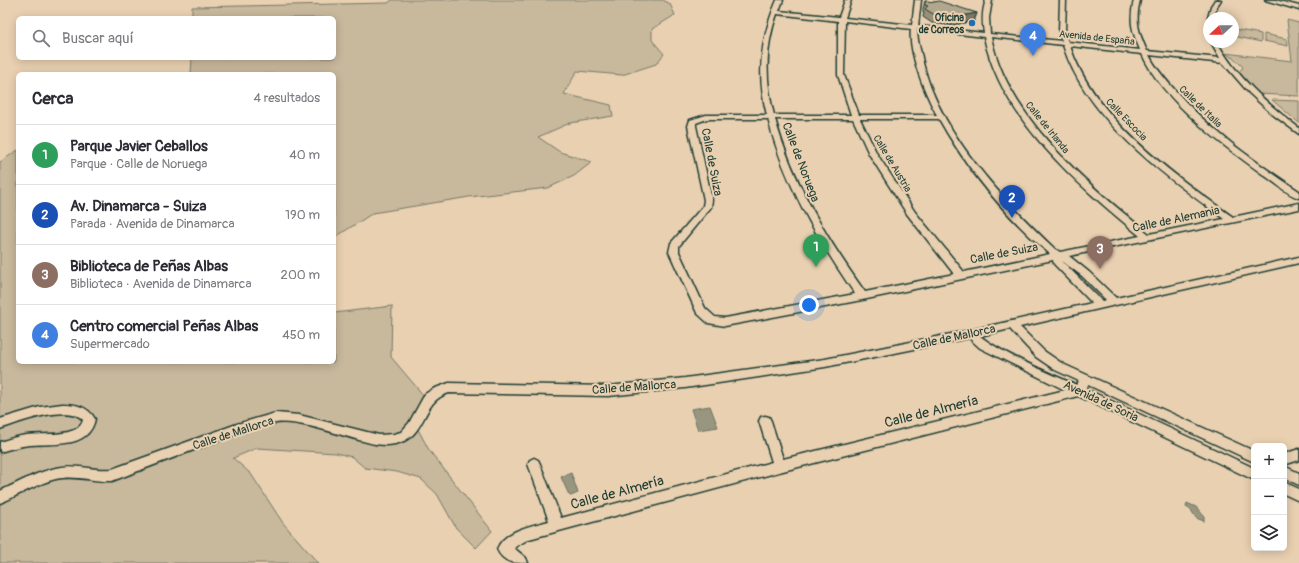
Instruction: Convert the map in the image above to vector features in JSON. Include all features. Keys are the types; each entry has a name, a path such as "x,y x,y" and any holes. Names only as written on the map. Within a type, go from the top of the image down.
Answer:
{"street":[{"name":"Calle de Noruega","path":"780,0 766,42 764,59 764,80 778,141 810,216 837,262 862,296"},
{"name":"Calle de Austria","path":"848,0 842,20 840,38 841,75 855,116 873,154 911,214 961,275"},
{"path":"918,0 913,27 915,50 924,84 954,138 991,187 1058,256 1068,260 1113,301"},
{"name":"Calle de Irlanda","path":"989,0 986,9 987,35 995,65 1002,82 1015,102 1049,147 1095,194 1147,237"},
{"name":"Calle Escocia","path":"1063,0 1060,19 1067,55 1080,78 1103,111 1180,182 1230,219"},
{"name":"Calle de Italia","path":"1136,0 1134,13 1135,32 1144,52 1171,92 1209,129 1299,195"},
{"path":"1212,12 1218,0"},
{"path":"1268,0 1299,8"},
{"name":"Avenida de España","path":"775,12 1225,61"},
{"path":"1217,48 1225,61 1251,93 1299,132"},
{"name":"Calle de Suiza","path":"941,117 706,117 693,122 692,126 708,200 707,207 674,245 674,252 701,310 712,320 725,322 1058,256"},
{"name":"Calle de Alemania","path":"1058,256 1230,219 1299,206"},
{"path":"1058,256 1057,262 1099,304"},
{"name":"Calle de Mallorca","path":"0,497 46,477 63,472 102,476 112,475 237,429 276,418 299,420 379,440 399,439 409,434 415,426 427,400 440,391 449,388 608,391 644,388 825,363 971,334 1299,260"},
{"name":"Avenida de Soria","path":"1012,325 1044,358 1059,367 1082,385 1251,472"},
{"name":"Avenida de Soria","path":"971,334 984,345 1251,456"},
{"name":"Calle de Almería","path":"521,563 504,549 513,540 557,524 1082,385"},
{"path":"0,424 61,409 82,411 90,422 86,429 73,436 20,442 0,447"},
{"path":"765,421 779,466"},
{"path":"1287,459 1299,454"},
{"name":"Avenida de Soria","path":"1234,464 1251,463"},
{"path":"534,464 557,524"},
{"path":"1287,473 1299,479"},
{"path":"1287,489 1299,495"}],"shaded area":[{"path":"392,0 663,0 670,4 675,15 652,29 652,40 664,54 656,64 622,75 577,71 564,94 611,105 613,116 570,123 538,137 560,152 592,162 574,176 548,188 469,197 373,213 336,237 336,72 191,72 192,60 336,60 336,16 192,16 192,7 388,3"},
{"path":"1287,20 1299,23 1299,96 1258,94 1239,72 1243,67 1235,59 1225,53 1292,61"},
{"path":"1239,30 1261,34 1261,42 1239,37"},
{"path":"1264,34 1287,39 1288,46 1264,41"},
{"path":"1272,100 1299,101 1299,123"},
{"path":"16,151 16,364 336,364 336,313 392,306 391,357 424,396 413,420 429,450 492,531 476,548 456,528 437,494 421,479 397,472 365,468 352,457 336,453 257,448 233,458 251,474 283,523 318,563 0,563 0,162"},
{"path":"710,406 718,427 698,430 691,409"},
{"path":"571,473 578,493 571,496 569,495 561,477"},
{"path":"1187,503 1196,507 1204,516 1204,521 1196,518 1191,510 1186,507"}],"building":[{"path":"925,1 939,1 977,13 950,18 942,16 938,17 925,9 928,6 925,5"}],"place":[{"name":"Oficina de Correos","path":"972,23"},
{"name":"Centro comercial Peñas Albas","path":"1033,56"},
{"name":"Av. Dinamarca - Suiza","path":"1012,218"},
{"name":"Parque Javier Ceballos","path":"816,267"},
{"name":"Biblioteca de Peñas Albas","path":"1100,269"}]}
